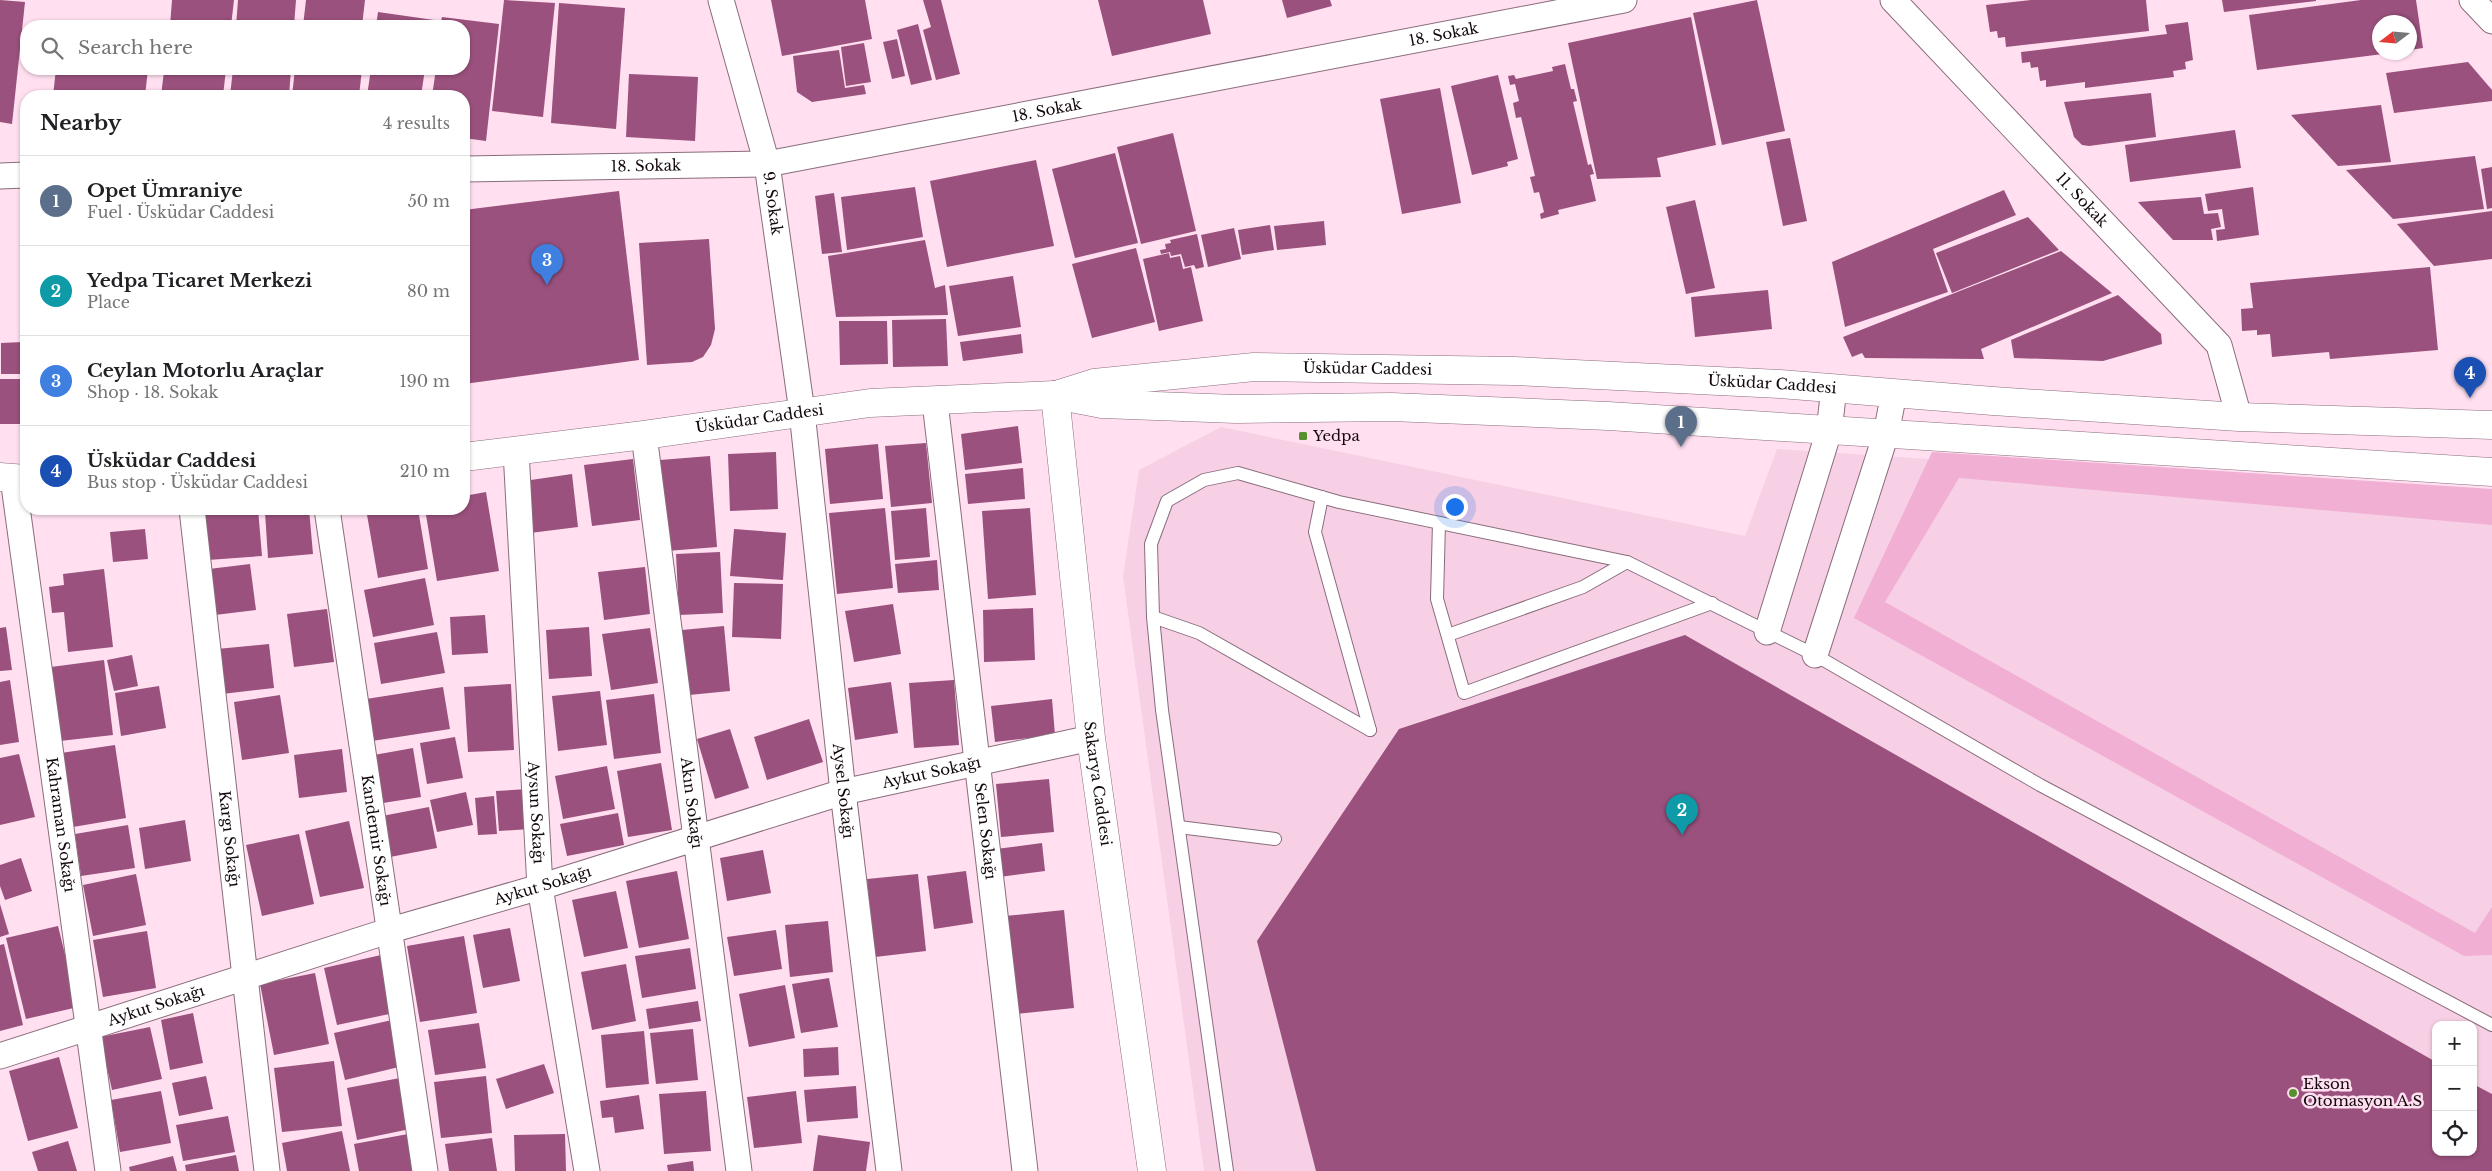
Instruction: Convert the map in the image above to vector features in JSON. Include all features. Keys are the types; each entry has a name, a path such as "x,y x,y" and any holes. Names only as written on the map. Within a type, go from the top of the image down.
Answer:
{"main road":[{"name":"Üsküdar Caddesi","path":"1055,395 1094,382 1254,367 1514,371 1834,388 2240,417 2492,425"},
{"name":"Üsküdar Caddesi","path":"470,456 644,435 870,403 935,402 1055,395 1102,404 1236,409 1391,408 1608,416 2492,472"},
{"name":"Sakarya Caddesi","path":"1055,395 1091,738 1152,1171"}],"street":[{"name":"9. Sokak","path":"721,0 767,164 802,412"},
{"name":"18. Sokak","path":"470,168 767,164 1624,0"},
{"name":"11. Sokak","path":"1893,0 2219,345 2240,417"},
{"path":"2472,0 2492,21"},
{"path":"0,176 20,176"},
{"path":"1768,632 1829,431 1834,388"},
{"path":"1815,656 1886,434 1894,393"},
{"name":"Selen Sokağı","path":"935,402 1025,1171"},
{"name":"Aysel Sokağı","path":"802,412 843,792 889,1171"},
{"name":"Akın Sokağı","path":"644,435 739,1171"},
{"name":"Aysun Sokağı","path":"516,450 540,887 587,1171"},
{"name":"Kahraman Sokağı","path":"13,478 87,1029 108,1171"},
{"name":"Kargı Sokağı","path":"193,515 244,977 268,1171"},
{"name":"Kandemir Sokağı","path":"327,515 391,930 425,1171"},
{"name":"Aykut Sokağı","path":"0,1056 391,930 540,887 843,792 1091,738"}],"lane":[{"path":"1227,1171 1162,710 1153,617 1151,544 1166,501 1204,480 1238,473 1322,497 1627,562 1815,656 2040,785 2492,1025"},
{"path":"1153,617 1199,633 1370,730 1315,532 1322,497"},
{"path":"1439,523 1437,599 1464,693 1712,603"},
{"path":"1448,635 1583,587 1627,562"},
{"path":"1179,827 1275,839"}],"shaded area":[{"path":"1221,427 1745,536 1777,449 1943,460 2492,515 2492,1171 1204,1171 1123,576 1139,470"},
{"path":"1932,452 2492,489 2492,525 1959,478 1885,602 2475,933 2492,907 2492,955 2464,956 1854,618"}],"building":[{"path":"0,0 25,2 23,20 20,20 20,49 12,124 0,122"},
{"path":"172,0 234,0 232,20 170,20"},
{"path":"238,0 296,0 294,20 236,20"},
{"path":"306,0 365,0 363,20 304,20"},
{"path":"504,0 555,3 543,117 492,111"},
{"path":"771,0 865,0 872,39 782,56"},
{"path":"923,0 941,0 960,74 936,80 923,30 931,27"},
{"path":"1098,0 1203,0 1211,34 1112,56"},
{"path":"1282,0 1330,0 1332,6 1287,18"},
{"path":"1757,0 1785,131 1722,145 1693,13"},
{"path":"2031,0 2146,0 2149,31 2006,47 2005,37 1998,38 1997,31 1990,32 1986,5"},
{"path":"2222,0 2316,0 2316,1 2224,12"},
{"path":"2361,0 2416,0 2423,48 2417,49 2417,15 2372,15 2372,55 2257,70 2249,15"},
{"path":"559,3 625,8 616,129 551,123"},
{"path":"378,12 434,20 377,20"},
{"path":"442,17 466,20 441,20"},
{"path":"1691,17 1716,145 1657,158 1661,177 1597,179 1568,43"},
{"path":"470,20 499,24 486,141 470,139 470,90 433,90 435,75 470,75"},
{"path":"2188,22 2193,60 2185,62 2186,69 2173,71 2174,77 2085,88 2085,82 2046,87 2046,80 2040,81 2038,67 2031,68 2030,62 2022,63 2021,52 2167,34 2165,25"},
{"path":"918,24 932,80 911,85 897,30"},
{"path":"897,39 905,76 892,79 883,42"},
{"path":"864,43 871,82 846,86 841,47"},
{"path":"839,50 845,88 864,85 866,94 812,102 797,92 793,56"},
{"path":"2468,62 2492,90 2492,101 2394,113 2386,73"},
{"path":"1565,64 1571,89 1574,89 1577,101 1573,102 1588,165 1591,164 1594,174 1590,175 1596,201 1558,210 1559,214 1541,219 1540,214 1544,212 1539,192 1534,193 1530,177 1535,176 1521,117 1516,118 1513,103 1519,101 1515,84 1510,85 1508,76 1514,75 1516,79 1553,71 1552,67"},
{"path":"629,74 698,77 695,141 626,137"},
{"path":"55,75 147,75 146,90 54,90"},
{"path":"164,75 225,75 224,90 162,90"},
{"path":"232,75 291,75 289,90 231,90"},
{"path":"294,75 361,75 360,90 293,90"},
{"path":"370,75 424,75 422,90 368,90"},
{"path":"1498,75 1518,159 1507,162 1508,166 1472,175 1451,86"},
{"path":"1440,88 1461,203 1402,214 1380,99"},
{"path":"2151,93 2156,137 2089,146 2082,145 2074,137 2064,102"},
{"path":"2381,105 2391,162 2338,166 2291,115"},
{"path":"2235,130 2241,168 2130,182 2125,145"},
{"path":"1173,133 1196,231 1141,244 1117,147"},
{"path":"1790,138 1807,221 1783,226 1766,142"},
{"path":"1115,153 1138,243 1075,258 1052,169"},
{"path":"2475,156 2484,209 2393,219 2346,170"},
{"path":"1036,160 1054,246 947,267 930,181"},
{"path":"2492,167 2492,208 2487,209 2481,169"},
{"path":"915,187 923,237 847,250 841,197"},
{"path":"2253,187 2259,235 2217,241 2216,230 2225,229 2222,209 2208,211 2205,194"},
{"path":"2004,190 2016,215 1933,249 1948,292 1845,327 1832,262"},
{"path":"619,191 639,360 470,383 470,209"},
{"path":"834,193 842,252 822,254 815,196"},
{"path":"2201,197 2204,214 2218,213 2221,227 2211,229 2213,240 2173,240 2138,202"},
{"path":"1695,200 1715,288 1686,294 1666,207"},
{"path":"2492,211 2492,259 2434,266 2397,224"},
{"path":"2028,217 2059,250 1952,293 1936,253"},
{"path":"1324,221 1326,245 1277,250 1274,226"},
{"path":"1270,225 1274,250 1242,255 1238,230"},
{"path":"1234,228 1241,259 1208,267 1201,235"},
{"path":"1197,234 1204,267 1196,269 1194,265 1185,267 1181,254 1171,256 1170,252 1161,254 1160,250 1166,249 1165,244 1171,243 1170,240"},
{"path":"709,239 715,329 711,345 703,357 692,362 647,365 639,243"},
{"path":"925,240 935,288 945,285 948,315 836,317 828,256"},
{"path":"1136,248 1155,322 1092,338 1072,264"},
{"path":"2061,251 2112,293 1981,349 1984,359 1865,358 1862,353 1852,357 1843,337"},
{"path":"1169,253 1170,258 1180,256 1183,269 1191,267 1203,321 1159,331 1143,259"},
{"path":"2430,267 2438,350 2330,359 2329,352 2272,357 2270,334 2257,335 2257,330 2242,331 2241,309 2253,308 2250,283"},
{"path":"1013,276 1021,327 958,336 949,286"},
{"path":"1768,290 1772,329 1695,337 1691,297"},
{"path":"2118,295 2161,334 2162,344 2103,361 2014,358 2011,340"},
{"path":"946,319 948,366 893,367 892,320"},
{"path":"839,321 887,321 888,364 840,365"},
{"path":"1021,334 1023,353 963,361 960,342"},
{"path":"20,342 20,374 1,374 1,343"},
{"path":"0,379 20,379 20,424 0,424"},
{"path":"1018,426 1022,463 965,470 961,434"},
{"path":"926,443 932,503 891,507 885,446"},
{"path":"878,444 883,499 830,504 825,449"},
{"path":"776,452 778,509 730,511 728,454"},
{"path":"710,456 717,547 667,551 660,460"},
{"path":"633,459 640,520 592,526 584,465"},
{"path":"1023,468 1025,499 968,504 965,474"},
{"path":"572,474 578,527 530,533 524,481"},
{"path":"486,492 499,571 437,581 426,515 470,515 470,495"},
{"path":"885,508 893,588 837,594 829,513"},
{"path":"926,508 930,557 895,560 891,511"},
{"path":"1030,508 1036,595 988,599 982,511"},
{"path":"205,515 259,515 262,556 208,560"},
{"path":"265,515 310,515 313,554 268,558"},
{"path":"367,515 419,515 428,569 378,578"},
{"path":"145,529 148,559 113,562 110,532"},
{"path":"734,529 786,533 783,580 730,576"},
{"path":"720,552 723,613 679,615 676,554"},
{"path":"937,560 939,590 898,593 895,564"},
{"path":"250,564 256,610 215,615 209,569"},
{"path":"645,567 650,614 604,620 598,572"},
{"path":"104,569 113,647 68,652 64,612 52,613 49,587 64,585 63,574"},
{"path":"425,578 434,625 373,637 364,590"},
{"path":"734,583 783,584 781,639 732,637"},
{"path":"893,604 901,654 854,662 845,611"},
{"path":"1033,608 1035,660 984,662 983,610"},
{"path":"327,609 334,662 294,667 287,614"},
{"path":"485,615 488,653 452,655 450,617"},
{"path":"724,626 730,691 689,695 682,630"},
{"path":"6,627 12,670 0,671 0,628"},
{"path":"589,627 592,676 549,679 546,630"},
{"path":"650,628 658,683 611,690 602,634"},
{"path":"437,632 445,673 381,684 374,643"},
{"path":"1685,635 2432,1060 2432,1156 2477,1156 2477,1086 2492,1094 2492,1171 1316,1171 1257,941 1399,729"},
{"path":"269,644 274,688 222,694 217,649"},
{"path":"132,655 138,686 114,691 107,660"},
{"path":"104,660 113,735 60,741 51,667"},
{"path":"10,680 19,742 0,745 0,682"},
{"path":"954,680 959,745 914,748 909,683"},
{"path":"891,682 898,733 855,740 848,688"},
{"path":"511,684 514,750 468,752 464,687"},
{"path":"159,686 166,728 121,736 115,693"},
{"path":"443,687 450,729 372,741 366,699"},
{"path":"600,691 607,745 558,751 552,696"},
{"path":"654,694 661,753 614,759 606,700"},
{"path":"280,695 289,753 242,760 234,702"},
{"path":"1052,699 1055,735 995,742 991,706"},
{"path":"809,719 823,762 767,780 754,737"},
{"path":"730,729 749,788 715,799 697,739"},
{"path":"455,737 463,778 427,784 420,743"},
{"path":"115,745 126,818 73,827 61,753"},
{"path":"413,748 421,797 383,803 374,755"},
{"path":"342,749 347,792 299,798 294,755"},
{"path":"19,754 35,817 0,825 0,758"},
{"path":"661,763 672,830 628,837 617,771"},
{"path":"607,766 615,809 563,819 555,776"},
{"path":"1049,779 1054,832 1001,837 996,784"},
{"path":"528,789 530,829 499,831 496,791"},
{"path":"466,792 473,825 437,832 430,800"},
{"path":"494,796 497,834 478,835 475,798"},
{"path":"429,807 437,848 390,857 382,816"},
{"path":"618,813 624,845 567,856 560,824"},
{"path":"185,820 191,861 145,869 139,828"},
{"path":"349,821 364,888 320,897 305,831"},
{"path":"128,825 135,868 81,876 75,834"},
{"path":"299,834 314,904 262,916 246,845"},
{"path":"1042,843 1045,871 999,877 996,849"},
{"path":"763,850 771,893 727,901 720,858"},
{"path":"21,858 32,891 5,900 0,886 0,865"},
{"path":"677,871 689,939 639,948 626,881"},
{"path":"966,871 973,923 934,929 927,876"},
{"path":"136,874 146,925 93,936 83,885"},
{"path":"918,874 926,951 875,957 867,879"},
{"path":"616,891 628,948 584,957 572,900"},
{"path":"0,904 9,934 0,937"},
{"path":"1064,910 1074,1008 1016,1014 1005,916"},
{"path":"828,921 833,972 790,977 785,925"},
{"path":"58,926 78,1007 26,1019 6,938"},
{"path":"510,928 520,981 483,988 473,935"},
{"path":"776,930 782,969 734,976 727,937"},
{"path":"147,931 156,988 103,997 93,940"},
{"path":"464,936 477,1013 420,1022 407,946"},
{"path":"4,944 23,1025 0,1031 0,945"},
{"path":"690,948 696,989 642,998 635,956"},
{"path":"381,955 394,1013 337,1025 324,968"},
{"path":"626,964 636,1021 592,1030 581,972"},
{"path":"315,973 329,1044 274,1055 260,984"},
{"path":"829,978 838,1027 801,1033 792,984"},
{"path":"785,985 795,1038 749,1047 739,994"},
{"path":"698,1001 701,1021 649,1029 646,1009"},
{"path":"193,1013 203,1063 170,1070 161,1020"},
{"path":"392,1020 403,1066 345,1080 334,1033"},
{"path":"479,1023 486,1068 435,1075 428,1030"},
{"path":"150,1027 162,1079 112,1090 100,1037"},
{"path":"693,1029 698,1080 656,1084 650,1033"},
{"path":"644,1031 649,1084 606,1088 601,1035"},
{"path":"838,1047 839,1075 804,1077 803,1049"},
{"path":"59,1057 78,1128 28,1141 9,1071"},
{"path":"334,1061 342,1126 282,1132 274,1068"},
{"path":"544,1064 554,1093 506,1109 496,1079"},
{"path":"206,1076 213,1109 179,1116 172,1083"},
{"path":"486,1076 492,1133 441,1138 434,1082"},
{"path":"400,1078 410,1129 357,1140 347,1088"},
{"path":"856,1086 858,1118 807,1122 804,1090"},
{"path":"161,1091 171,1143 120,1152 111,1100"},
{"path":"706,1091 711,1151 664,1154 659,1094"},
{"path":"796,1091 802,1143 754,1148 747,1097"},
{"path":"639,1095 644,1129 615,1133 613,1117 602,1118 600,1101"},
{"path":"228,1116 235,1152 183,1161 176,1125"},
{"path":"342,1131 350,1171 287,1171 282,1143"},
{"path":"408,1134 415,1171 359,1171 354,1144"},
{"path":"565,1134 566,1171 515,1171 514,1135"},
{"path":"818,1135 870,1142 866,1171 813,1171"},
{"path":"492,1138 497,1171 449,1171 445,1144"},
{"path":"68,1141 77,1171 38,1171 32,1152"},
{"path":"236,1155 239,1171 186,1171 185,1165"},
{"path":"173,1156 177,1171 130,1171 129,1167"},
{"path":"693,1161 694,1171 668,1171 667,1165"}],"place":[{"name":"Ceylan Motorlu Araçlar","path":"547,285"},
{"name":"Üsküdar Caddesi","path":"2470,398"},
{"name":"Yedpa","path":"1303,436"},
{"name":"Opet Ümraniye","path":"1681,447"},
{"name":"Yedpa Ticaret Merkezi","path":"1682,835"},
{"name":"Ekson Otomasyon A.S","path":"2293,1093"}]}
